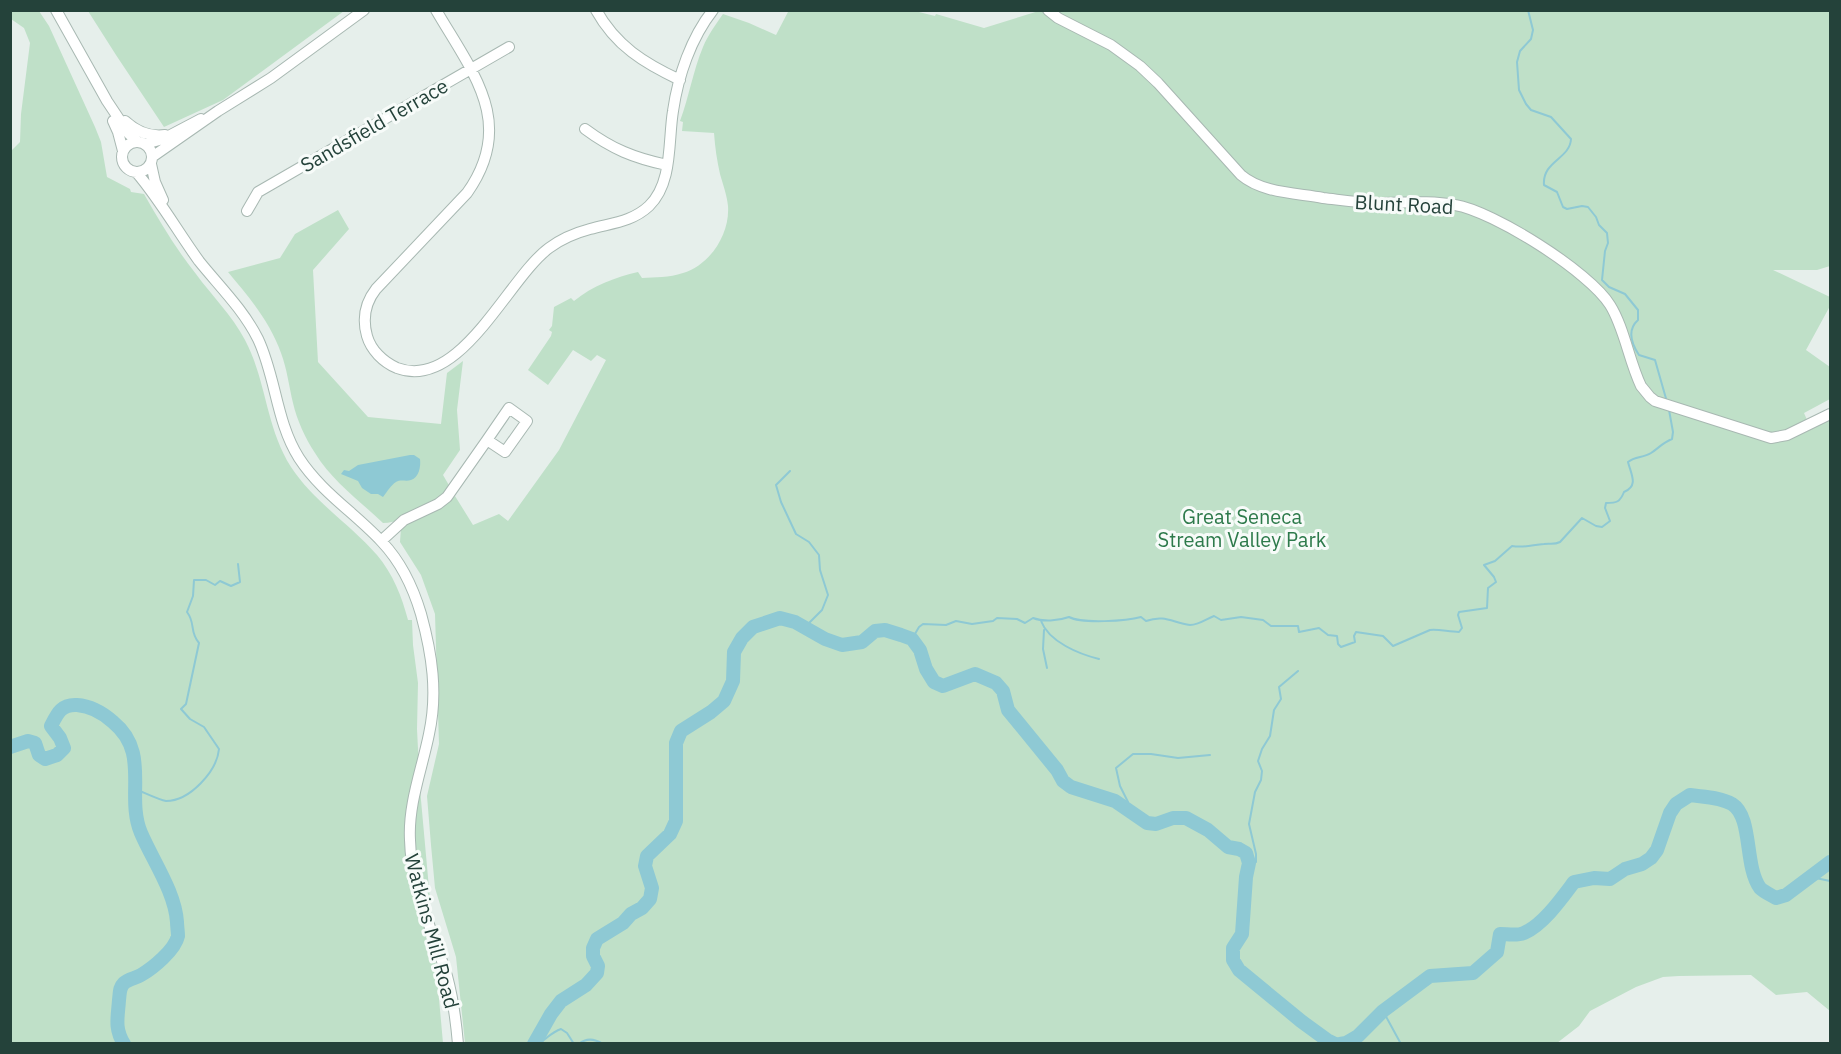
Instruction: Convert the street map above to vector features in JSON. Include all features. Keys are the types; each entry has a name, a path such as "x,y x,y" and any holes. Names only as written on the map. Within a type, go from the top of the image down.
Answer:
{"street":[{"path":"56,10 107,101 129,134 152,152 152,161"},
{"path":"218,111 154,143 129,144 121,156 124,166 137,173 145,171 152,161 218,111 271,78 364,10"},
{"path":"436,10 471,69 484,96 490,120 489,145 487,157 476,181 467,193 369,298 364,325 369,342 378,356 392,366 415,371 438,365 464,347 486,323 527,268 546,250 572,234 625,221 650,205 663,183 673,110 680,80 698,35 713,10"},
{"path":"596,10 602,21 624,47 647,64 680,80"},
{"name":"Blunt Road","path":"1047,10 1111,45 1140,66 1158,82 1240,175 1249,182 1279,190 1360,203 1432,202 1457,205 1496,220 1545,248 1595,287 1610,304 1641,386 1650,398 1771,438 1787,435 1830,414"},
{"name":"Sandsfield Terrace","path":"247,210 258,192 509,47"},
{"path":"107,101 132,128 145,135 170,135"},
{"path":"107,101 123,151"},
{"path":"585,129 622,152 667,165"},
{"name":"Watkins Mill Road","path":"152,161 155,182 172,219"},
{"name":"Watkins Mill Road","path":"137,173 200,261 243,314 257,337 269,368 283,425 301,461 325,490 381,541 409,581 420,611 434,676 433,709 412,805 409,838 416,887 447,977 458,1044"},
{"path":"381,541 404,520 438,504 447,497 487,440"}],"green space":[{"name":"Great Seneca Stream Valley Park","path":"789,10 915,11 935,16 936,14 984,28 1042,10 1830,11 1830,266 1817,270 1773,270 1830,297 1830,306 1806,350 1830,367 1830,399 1804,413 1811,429 1830,420 1830,1011 1807,992 1776,995 1751,975 1679,976 1663,977 1636,987 1590,1011 1579,1026 1557,1043 465,1043 456,957 435,888 427,796 439,744 435,614 421,575 400,542 401,528 455,496 473,525 499,514 508,521 559,450 606,360 597,355 591,361 573,350 548,385 528,370 551,336 552,332 549,330 552,326 554,307 571,298 574,301 613,279 638,272 642,278 667,277 693,269 710,256 726,227 728,206 718,164 714,133 682,131 683,122 680,121 696,65 707,38 723,14 776,35"},
{"path":"10,11 39,11 49,26 101,142 107,177 130,189 131,192 144,194 182,255 234,322 252,356 276,435 291,467 310,491 377,555 396,586 408,620 412,620 418,683 417,729 420,789 443,1043 11,1043 10,152 20,142 21,114 30,43 24,28 11,19"},
{"path":"88,11 344,11 223,100 164,127"},
{"path":"338,210 349,229 313,270 318,362 368,417 441,424 447,373 463,361 457,410 460,450 443,475 450,487 419,511 392,522 383,523 338,482 315,453 297,416 285,365 271,331 258,310 228,272 280,258 295,234"}],"water":[{"path":"410,455 420,459 418,474 414,479 396,482 383,497 371,494 362,488 358,481 341,474 344,470 349,471 358,465"}],"waterway":[{"path":"1528,10 1533,30 1531,39 1520,51 1517,62 1519,90 1531,110 1551,117 1571,139 1566,151 1547,170 1544,185 1557,192 1563,207 1567,209 1588,207 1607,233 1608,243 1602,280 1609,287 1625,294 1638,310 1638,320 1631,332 1632,341 1639,355 1655,360 1667,402"},
{"path":"912,639 923,624 946,625 956,621 972,624 993,621 997,618 1017,619 1025,623 1033,618 1051,620 1069,617 1094,621 1141,617 1146,621 1158,618 1190,625 1214,616 1221,620 1241,617 1263,620 1271,626 1298,626 1299,632 1319,628 1328,635 1337,636 1341,647 1355,642 1356,632 1383,636 1393,646 1430,630 1459,632 1462,628 1459,612 1487,608 1488,588 1496,582 1484,565 1495,561 1512,546 1524,547 1560,542 1582,518 1602,527 1610,521 1605,508 1606,503 1618,501 1633,483 1628,462 1648,455 1672,439 1669,410"},
{"path":"790,471 776,485 781,502 796,534 809,542 819,555 820,570 828,595 822,610 805,627"},
{"path":"135,789 166,801 175,800 201,783 217,758 219,749 204,727 190,719 181,709 186,704 199,643 187,612 193,596 194,580 206,580 215,585 220,581 231,586 240,582 238,564"},
{"path":"534,1044 561,1001 586,985 597,973 598,966 593,956 593,948 597,939 623,923 650,899 652,888 645,866 647,856 670,834 676,821 676,743 681,731 724,701 733,681 734,652 742,638 753,627 780,618 795,622 825,639 842,645 862,642 875,631 885,630 912,639 920,650 926,669 934,682 943,686 975,674 996,683 1003,691 1008,710 1057,770 1063,781 1071,787 1115,801 1147,823 1156,824 1173,818 1186,818 1208,830 1228,847 1246,853 1249,863 1242,934 1233,948 1233,960 1239,970 1301,1021 1335,1044"},
{"path":"1041,621 1058,641 1083,654 1099,659"},
{"path":"1044,630 1043,649 1047,668"},
{"path":"1249,863 1256,862 1249,824 1255,792 1261,780 1262,771 1258,761 1270,736 1274,710 1281,699 1279,687 1298,671"},
{"path":"10,747 28,741 35,743 39,755 45,759 57,755 64,748 51,726 63,708 72,705 92,708 101,713 124,734 131,747 134,761 137,819 141,833 172,899 178,936 173,947 157,963 121,987 117,1022 124,1044"},
{"path":"1129,811 1116,768 1133,754 1178,758 1210,755"},
{"path":"1340,1044 1358,1036 1383,1011 1430,976 1473,973 1497,952 1500,934 1519,934 1531,929 1552,910 1574,882 1594,878 1610,879 1625,869 1642,864 1651,858 1657,850 1670,813 1676,804 1690,795 1722,800 1739,810 1746,830 1755,879 1760,888 1776,898 1786,895 1830,862"},
{"path":"1811,877 1830,881"},
{"path":"1383,1011 1401,1044"},
{"path":"538,1044 561,1029 567,1033 574,1044"},
{"path":"579,1044 585,1040 603,1044"}]}
